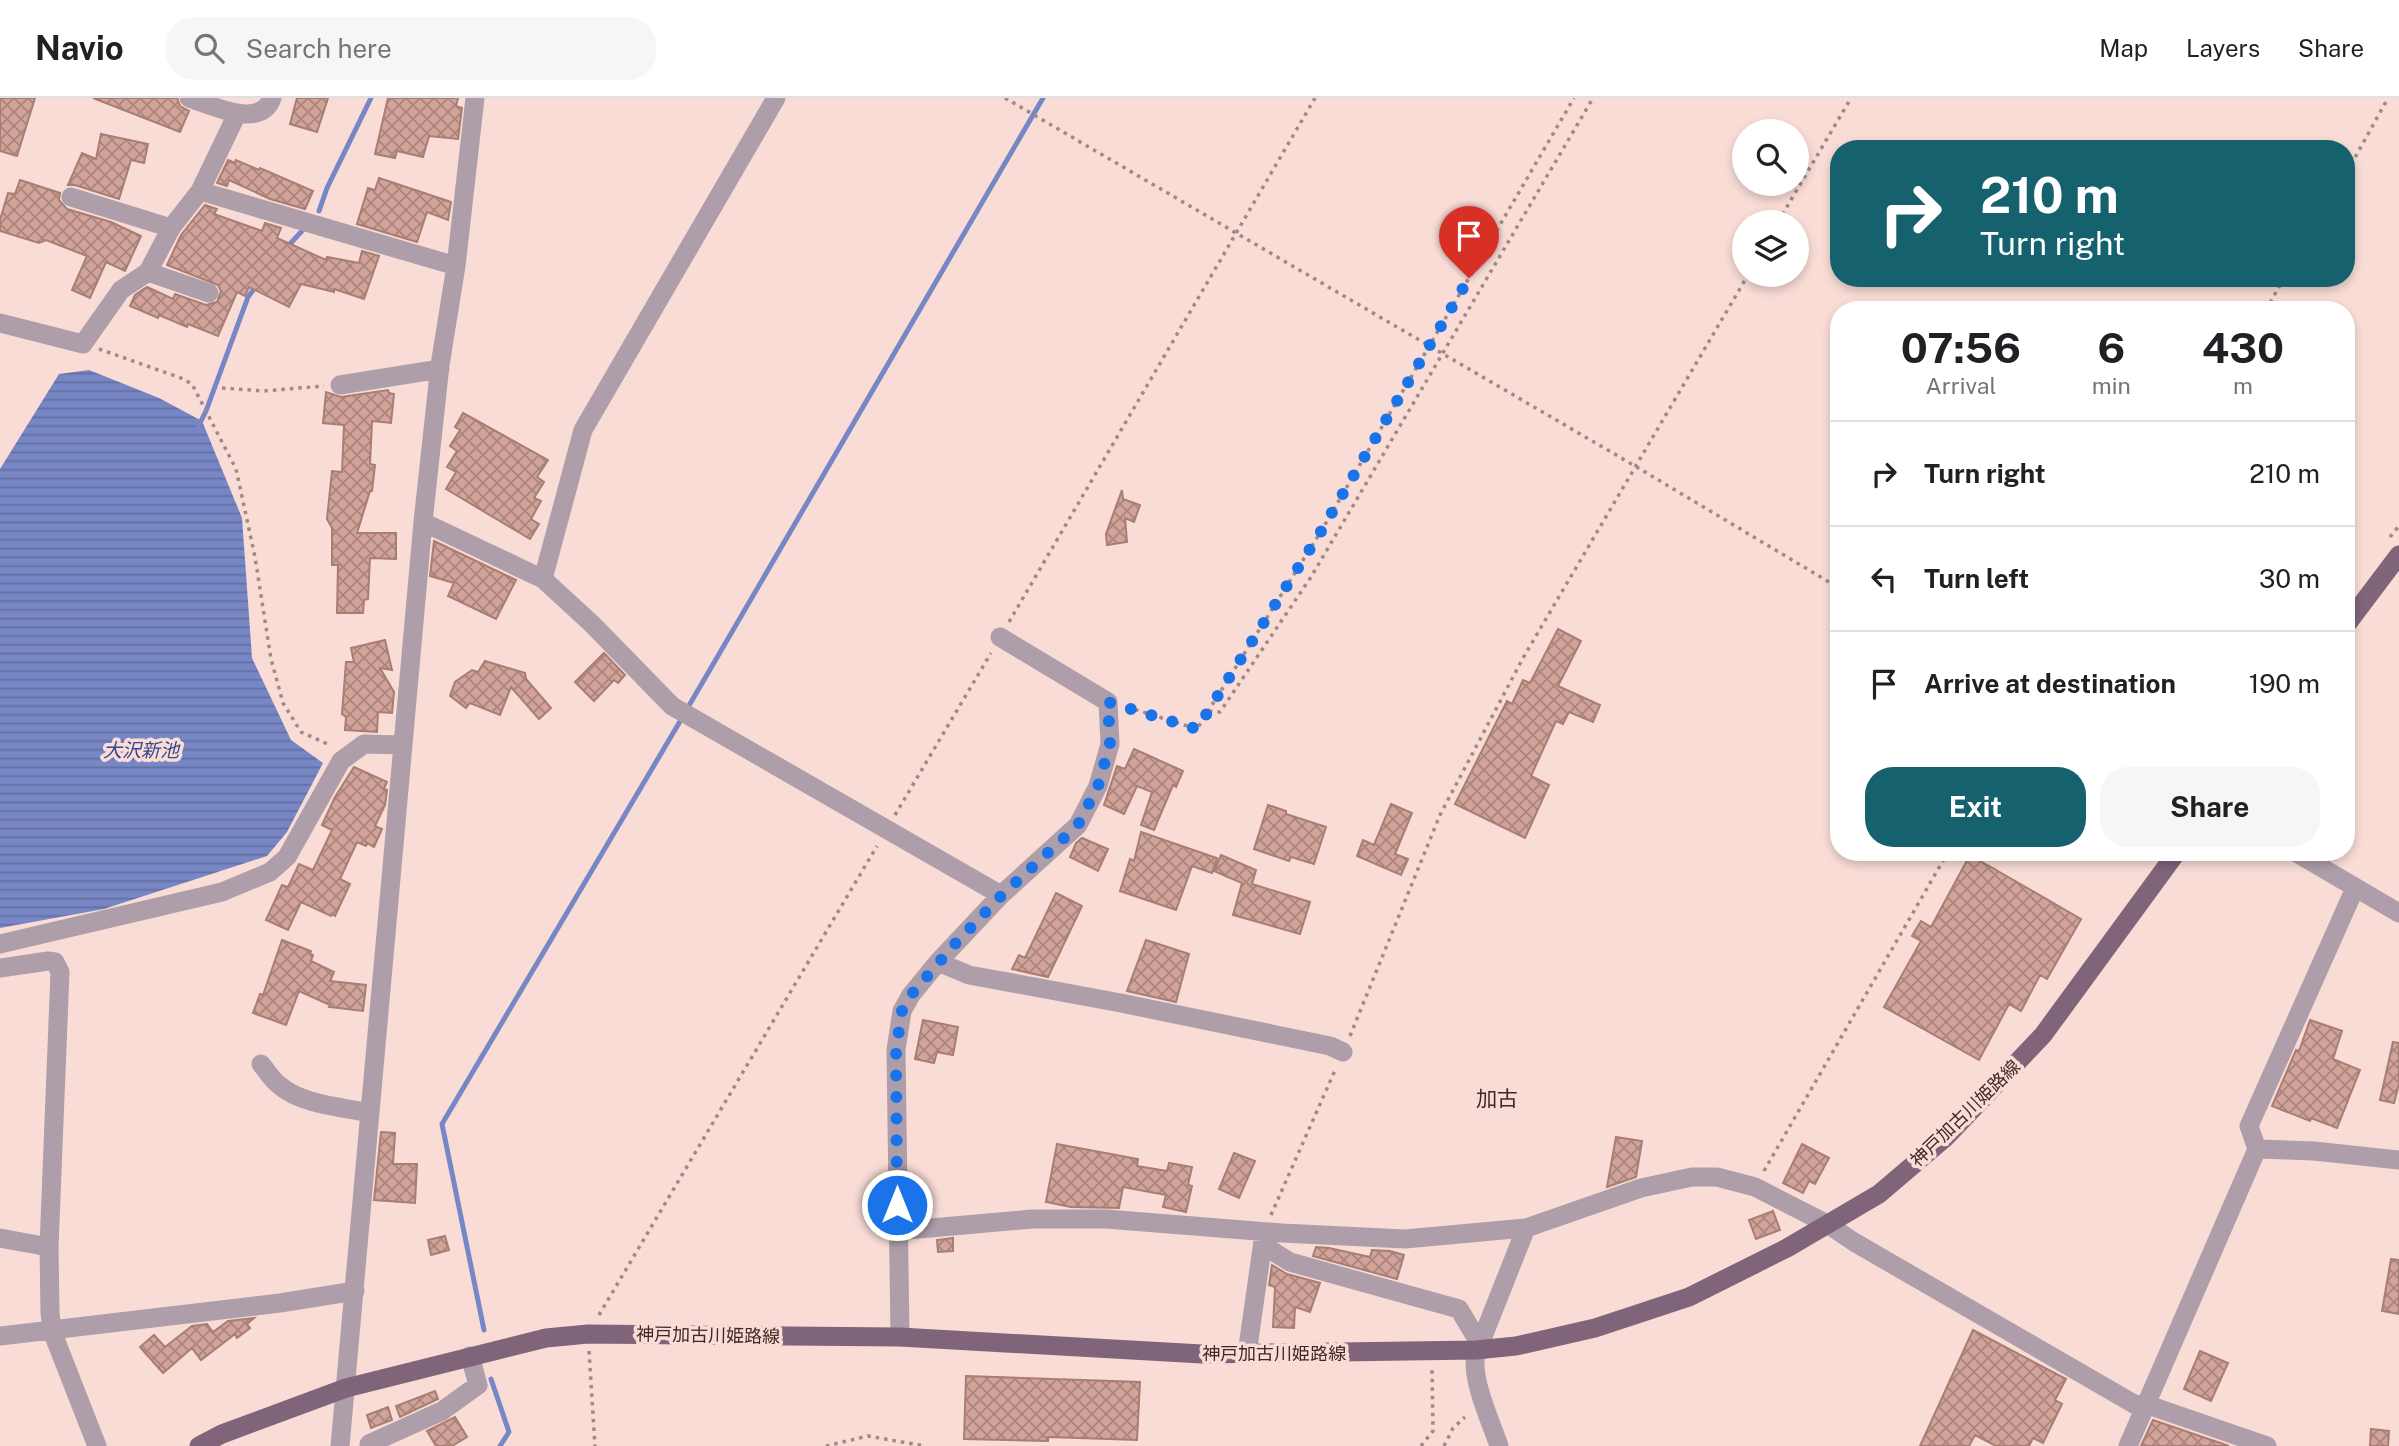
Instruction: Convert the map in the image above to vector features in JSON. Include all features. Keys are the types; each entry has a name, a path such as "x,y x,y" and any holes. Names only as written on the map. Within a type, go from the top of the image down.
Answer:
{"main road":[{"path":"2355,614 2399,555"},
{"name":"神戸加古川姫路線","path":"199,1446 222,1434 345,1388 546,1338 588,1334 900,1337 1202,1354 1431,1351 1516,1346 1595,1328 1689,1297 1829,1225 1879,1194 1945,1137 2043,1035 2170,861"}],"street":[{"path":"189,98 237,114 255,114 270,104 272,98"},
{"path":"340,1446 423,522 475,98"},
{"path":"543,579 583,430 776,98"},
{"path":"0,323 83,344 121,290 148,272 171,228 200,191 237,114"},
{"path":"200,191 456,266"},
{"path":"71,197 171,228"},
{"path":"148,272 209,293"},
{"path":"340,385 440,369"},
{"path":"423,522 543,579 592,624 672,706 1002,895"},
{"path":"900,1337 896,1050 902,1011 911,995 938,962 1002,895 1078,825 1098,786 1110,744 1108,702 1000,637"},
{"path":"0,944 222,892 270,872 287,857 341,761 365,744 403,745"},
{"path":"2310,861 2399,913"},
{"path":"2128,1446 2258,1149 2249,1126 2355,888"},
{"path":"0,968 48,961 55,962 60,972 49,1247 50,1312 52,1331 97,1446"},
{"path":"938,962 969,975 1330,1046 1343,1052"},
{"path":"261,1064 278,1084 291,1093 308,1100 370,1113"},
{"path":"2258,1149 2314,1151 2399,1160"},
{"path":"897,1231 1032,1219 1081,1219 1264,1238 1282,1233 1405,1238 1526,1228 1641,1188 1692,1177 1733,1180 1755,1187 1829,1225 2134,1404 2267,1446"},
{"path":"1499,1446 1474,1373 1478,1347 1526,1228"},
{"path":"0,1238 49,1247"},
{"path":"1264,1238 1290,1262 1459,1309 1478,1347"},
{"path":"1247,1353 1264,1238"},
{"path":"0,1336 280,1303 355,1291"},
{"path":"369,1444 442,1411 478,1385 470,1356"}],"path":[{"path":"1005,98 1830,582"},
{"path":"595,1446 588,1334 1315,98"},
{"path":"1108,702 1197,729 1320,533 1574,98"},
{"path":"1209,711 1220,712 1311,577 1593,98"},
{"path":"1785,210 1851,98"},
{"path":"2355,158 2388,98"},
{"path":"1264,1238 1440,815 1523,658 1741,287"},
{"path":"83,344 192,384 236,469 251,532 271,659 283,703 301,732 352,754"},
{"path":"222,388 263,391 340,385"},
{"path":"1755,1187 1943,861"},
{"path":"1421,1446 1433,1431 1431,1351"},
{"path":"1444,1446 1453,1428 1465,1417"},
{"path":"826,1446 868,1436 925,1446"}],"water":[{"name":"大沢新池","path":"89,370 159,398 202,421 242,518 252,658 291,740 323,763 287,832 267,856 104,909 0,928 0,469 59,374"}],"building":[{"path":"0,98 35,98 17,156 0,151"},
{"path":"93,98 177,98 180,106 189,111 180,132"},
{"path":"297,98 328,98 317,132 290,124"},
{"path":"388,98 458,98 456,106 462,108 458,139 429,136 423,157 397,151 395,158 375,154"},
{"path":"101,134 148,144 144,163 131,160 119,199 68,185 82,153 96,159"},
{"path":"228,160 235,163 236,160 259,170 260,168 313,191 305,209 270,199 229,180 227,186 217,183"},
{"path":"379,178 451,202 448,220 427,212 417,242 357,224 368,188 375,190"},
{"path":"20,180 60,193 59,200 67,209 111,222 141,236 125,271 106,262 90,298 72,290 87,256 46,240 39,243 0,231 0,220 8,193 15,194"},
{"path":"205,205 217,209 214,214 262,231 265,223 281,228 277,238 326,260 327,257 359,263 362,251 379,256 364,299 334,289 334,292 301,284 289,307 249,287 245,296 237,292 218,336 159,315 158,318 130,306 135,295 147,287 173,299 175,294 206,305 217,302 221,291 218,285 167,265 181,235"},
{"path":"388,390 394,394 391,423 372,421 370,464 375,465 372,491 357,533 396,533 396,559 370,558 368,599 364,600 363,613 337,613 338,565 332,565 332,528 327,519 332,471 342,472 344,425 323,423 326,392 341,397"},
{"path":"463,413 548,460 537,477 544,482 534,498 541,501 531,519 539,524 530,539 446,489 456,472 447,467 457,451 450,446 460,430 455,427"},
{"path":"1122,490 1123,499 1140,505 1134,522 1125,518 1127,542 1107,545 1106,534"},
{"path":"434,541 516,580 496,619 448,596 454,583 430,576"},
{"path":"1558,629 1581,641 1558,686 1600,705 1593,722 1569,712 1563,724 1556,721 1531,776 1549,785 1525,838 1455,804 1507,701 1512,704 1523,680 1530,683"},
{"path":"385,640 392,670 380,668 394,692 392,713 378,712 377,732 345,730 346,717 342,714 346,662 354,662 351,648"},
{"path":"604,653 625,675 618,683 614,680 594,701 575,682"},
{"path":"485,661 525,673 526,679 551,708 539,719 511,687 500,715 470,703 466,708 450,696 455,682 472,670 478,672"},
{"path":"1134,749 1183,771 1176,787 1173,785 1154,830 1141,825 1152,792 1137,786 1124,814 1104,805 1117,766 1125,769"},
{"path":"354,767 387,782 384,788 387,790 385,805 375,826 382,829 374,847 357,842 340,879 350,884 335,916 301,902 288,930 266,920 282,885 288,887 299,864 313,870 332,830 322,825 335,797"},
{"path":"1391,804 1412,813 1395,854 1408,859 1401,875 1357,856 1363,840 1374,845"},
{"path":"1268,805 1326,827 1314,864 1291,857 1289,861 1254,849"},
{"path":"1141,832 1217,858 1212,873 1192,866 1176,910 1120,891 1130,859 1134,861"},
{"path":"1082,838 1108,849 1098,871 1070,857 1076,843"},
{"path":"1221,855 1256,870 1252,884 1310,902 1300,934 1233,915 1242,883 1214,871"},
{"path":"1967,861 1980,861 2081,919 2047,979 2040,975 2021,1011 2009,1004 1979,1060 1884,1007 1921,941 1912,936 1921,921 1931,927"},
{"path":"1056,893 1082,906 1048,977 1012,969 1019,955 1025,958"},
{"path":"282,940 311,951 311,961 334,972 330,981 366,985 363,1011 329,1007 330,1005 299,991 286,1025 253,1013 260,994 263,995"},
{"path":"1146,940 1189,954 1176,1002 1127,991"},
{"path":"923,1020 958,1027 953,1055 937,1052 934,1063 915,1059"},
{"path":"2310,1020 2342,1031 2333,1059 2360,1070 2337,1128 2272,1106 2296,1050 2299,1051"},
{"path":"2393,1042 2399,1043 2399,1084 2394,1103 2380,1100"},
{"path":"381,1132 395,1133 393,1164 417,1164 415,1203 374,1200"},
{"path":"1616,1137 1642,1141 1636,1177 1607,1187"},
{"path":"1057,1144 1138,1159 1137,1166 1167,1171 1169,1163 1192,1167 1188,1185 1192,1186 1186,1212 1163,1207 1166,1195 1123,1187 1119,1208 1071,1207 1046,1202"},
{"path":"1802,1144 1829,1158 1815,1184 1809,1181 1803,1193 1783,1183"},
{"path":"1234,1153 1255,1161 1239,1198 1219,1189"},
{"path":"1773,1211 1780,1230 1756,1239 1749,1220"},
{"path":"445,1236 449,1250 431,1255 428,1240"},
{"path":"953,1238 953,1251 938,1252 937,1240"},
{"path":"1316,1247 1370,1257 1372,1250 1404,1255 1397,1279 1313,1256"},
{"path":"2391,1259 2399,1260 2399,1314 2382,1311"},
{"path":"1272,1265 1287,1274 1320,1283 1310,1312 1295,1307 1294,1328 1273,1327 1275,1287 1269,1285"},
{"path":"254,1318 247,1324 250,1328 237,1338 235,1334 201,1360 192,1348 163,1373 140,1347 154,1335 165,1347 192,1326 207,1324 213,1332 228,1321"},
{"path":"1973,1330 2066,1379 2055,1400 2062,1404 2043,1443 2033,1438 2029,1446 1996,1446 1975,1435 1969,1446 1920,1446"},
{"path":"2200,1351 2228,1363 2211,1401 2184,1389"},
{"path":"966,1376 1140,1382 1137,1440 1048,1437 1048,1441 964,1439"},
{"path":"435,1391 438,1399 400,1417 396,1406"},
{"path":"388,1407 392,1420 371,1428 367,1415"},
{"path":"455,1417 467,1437 452,1446 436,1446 427,1431"},
{"path":"2153,1420 2229,1446 2141,1446"},
{"path":"2371,1429 2389,1431 2388,1446 2370,1446"}],"waterway":[{"path":"319,211 327,188 371,98"},
{"path":"687,709 1043,98"},
{"path":"287,247 302,231"},
{"path":"198,427 248,297 257,285"},
{"path":"484,1330 442,1124 682,718"},
{"path":"491,1379 509,1432 500,1446"}],"district":[{"name":"加古","path":"1497,1098"}],"route":[{"path":"897,1205 896,1050 902,1011 911,995 938,962 1002,895 1078,825 1098,786 1110,744 1108,702 1197,729 1320,533 1469,278"}]}
